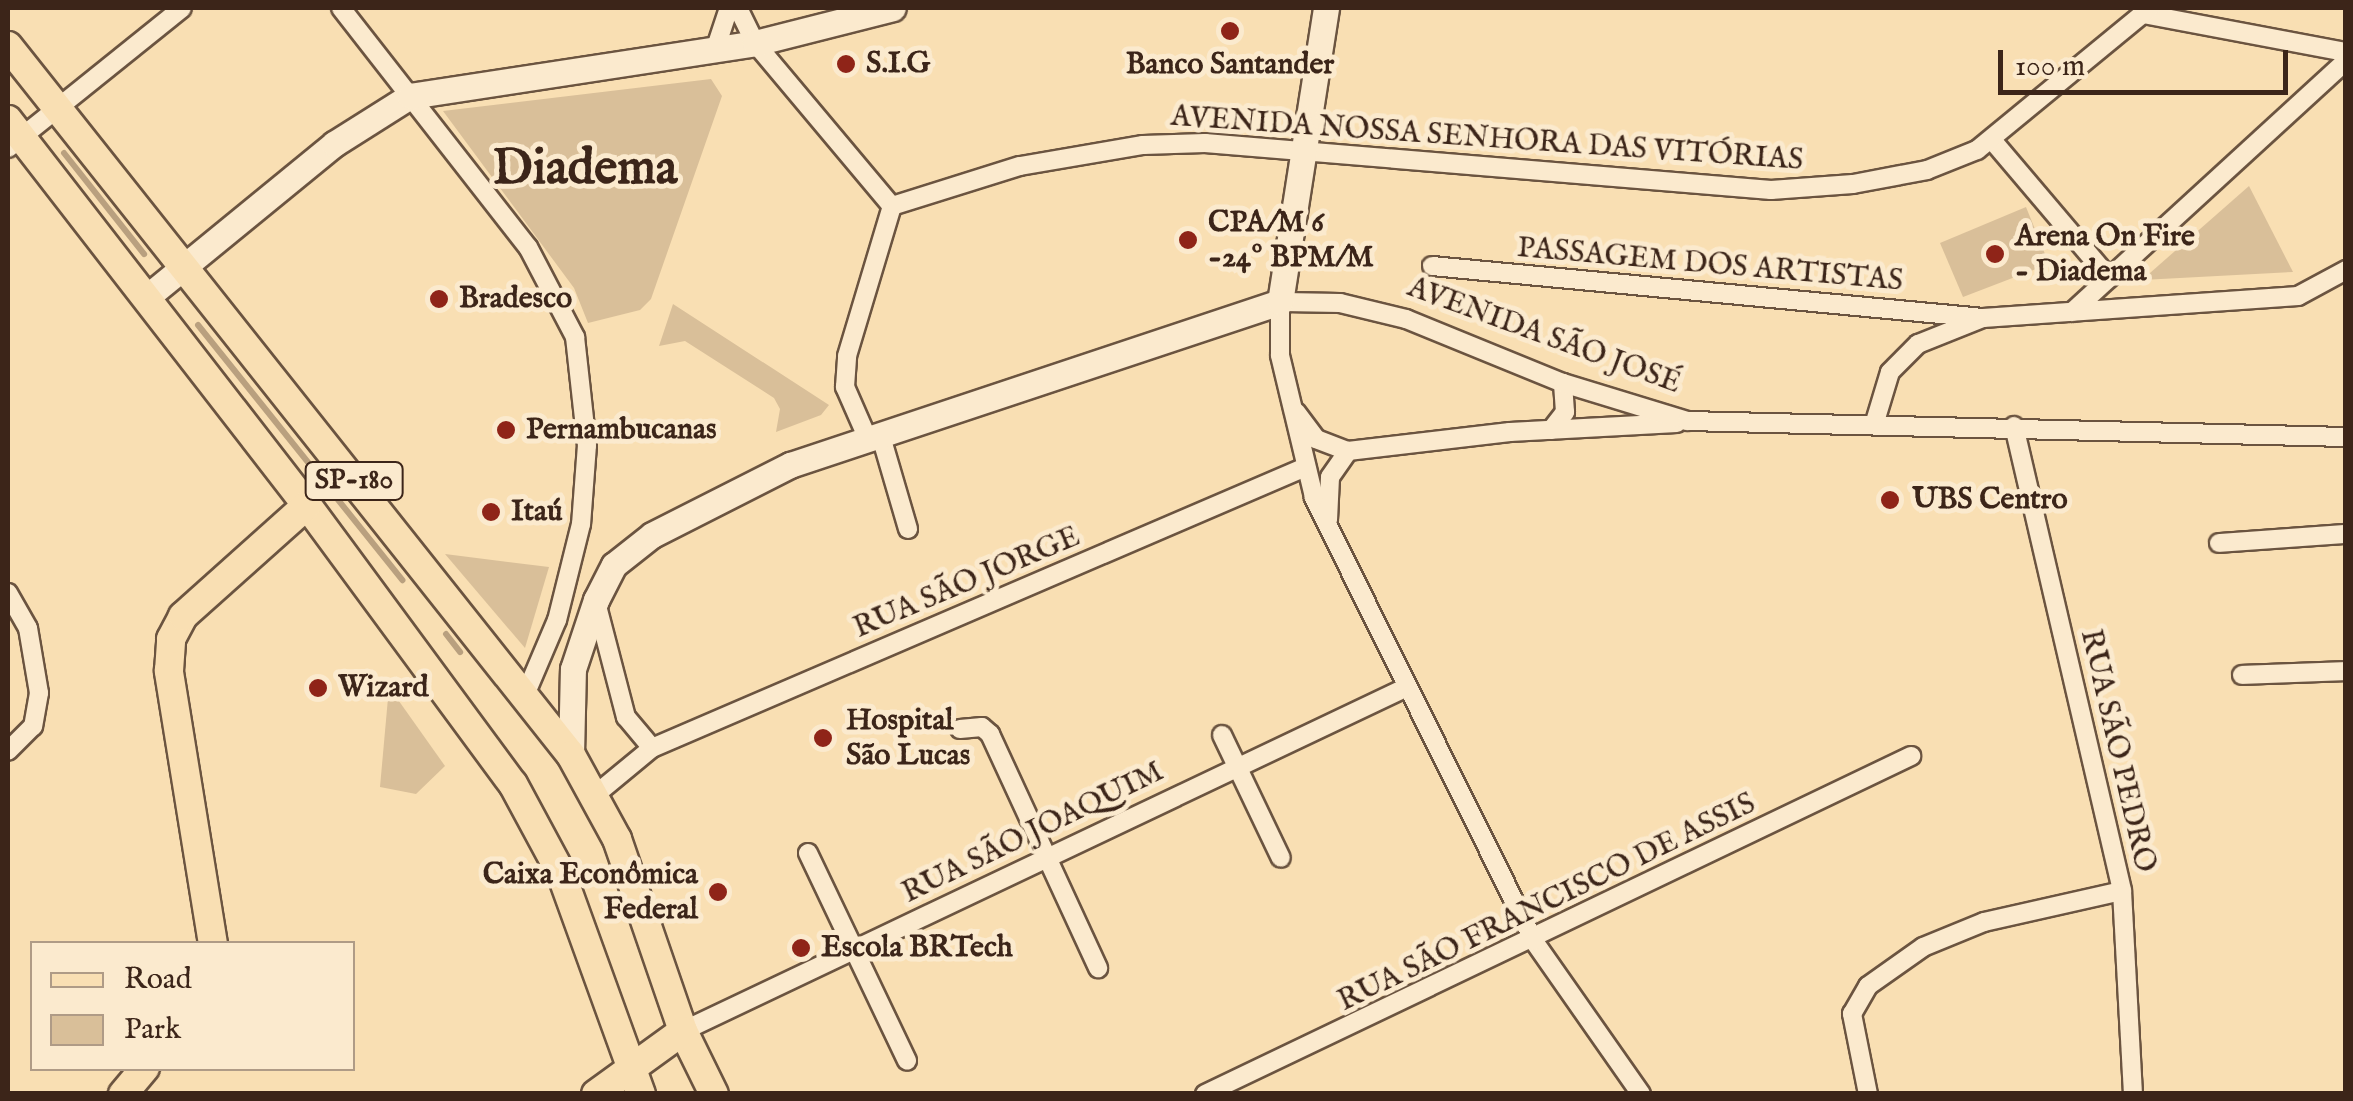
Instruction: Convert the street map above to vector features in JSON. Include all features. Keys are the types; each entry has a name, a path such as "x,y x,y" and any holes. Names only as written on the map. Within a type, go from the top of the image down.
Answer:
{"main road":[{"path":"146,297 334,144 410,96 755,43 893,8"},
{"path":"1280,302 1326,8"},
{"name":"SP-180","path":"8,46 60,106 571,755 623,852 683,1031"},
{"name":"SP-180","path":"12,135 146,297 308,506 183,616 171,639 169,671 213,941"},
{"name":"AVENIDA SÃO JOSÉ","path":"571,755 572,670 596,600 614,565 652,534 759,477 874,435 1280,302"},
{"path":"308,506 490,750 560,874 635,1081"},
{"path":"596,1094 635,1081 683,1031 714,1094"}],"street":[{"path":"12,135 60,106 182,8"},
{"path":"341,8 544,270 567,315 582,371 587,445 578,544 557,620 525,695"},
{"path":"715,50 729,8"},
{"path":"738,8 755,43 892,206 846,356 846,387 874,435 908,529"},
{"path":"2147,11 2346,52"},
{"name":"AVENIDA NOSSA SENHORA DAS VITÓRIAS","path":"892,206 981,175 1142,145 1304,152 1771,190 1927,170 1992,140 2147,11"},
{"path":"2072,312 2346,61"},
{"path":"1992,140 2109,278"},
{"name":"PASSAGEM DOS ARTISTAS","path":"1432,266 1983,318"},
{"path":"1874,425 1890,372 1918,344 1983,318 2298,296 2346,270"},
{"path":"1280,302 1280,355 1294,408 1303,468 1406,687 1534,941 1641,1094"},
{"name":"AVENIDA SÃO JOSÉ","path":"1280,302 1340,303 1406,319 1563,383 1687,421 2346,437"},
{"path":"1551,430 1565,412 1563,383"},
{"path":"1294,408 1316,439 1348,451 1551,430 1687,421"},
{"name":"RUA SÃO PEDRO","path":"2014,426 2122,891 2133,1094"},
{"path":"1328,520 1330,477 1348,451"},
{"name":"RUA SÃO JORGE","path":"594,794 652,748 1303,468"},
{"path":"2219,543 2346,534"},
{"path":"8,593 28,628 38,669 38,714 8,752"},
{"path":"596,600 626,717 652,748"},
{"path":"2242,675 2346,671"},
{"name":"RUA SÃO JOAQUIM","path":"683,1031 1406,687"},
{"path":"960,729 982,727 990,734 1098,968"},
{"path":"1222,735 1281,858"},
{"name":"RUA SÃO FRANCISCO DE ASSIS","path":"1205,1094 1534,941 1910,756"},
{"path":"808,853 907,1061"},
{"path":"1868,1094 1852,1014 1868,986 1923,946 1984,922 2122,891"}],"green space":[{"path":"711,79 722,96 651,299 640,310 588,323 574,288 443,111"},
{"path":"2249,186 2293,272 2142,280"},
{"name":"Arena On Fire - Diadema","path":"2026,207 2049,264 1963,297 1940,243"},
{"path":"673,304 829,405 821,415 776,432 780,409 774,398 685,341 659,346"},
{"path":"445,554 549,567 525,648"},
{"path":"389,687 445,766 416,794 380,787"}],"waterway":[{"path":"64,153 144,254"},
{"path":"198,325 402,580"},
{"path":"446,634 460,652"}],"place":[{"name":"Banco Santander","path":"1230,31"},
{"name":"S.I.G","path":"846,64"},
{"name":"CPA/M 6 -24º BPM/M","path":"1188,240"},
{"name":"Arena On Fire - Diadema","path":"1995,254"},
{"name":"Bradesco","path":"439,299"},
{"name":"Pernambucanas","path":"506,430"},
{"name":"UBS Centro","path":"1890,500"},
{"name":"Itaú","path":"491,512"},
{"name":"Wizard","path":"318,688"},
{"name":"Hospital São Lucas","path":"823,738"},
{"name":"Caixa Econômica Federal","path":"718,892"},
{"name":"Escola BRTech","path":"801,948"}],"district":[{"name":"Diadema","path":"585,170"}]}
